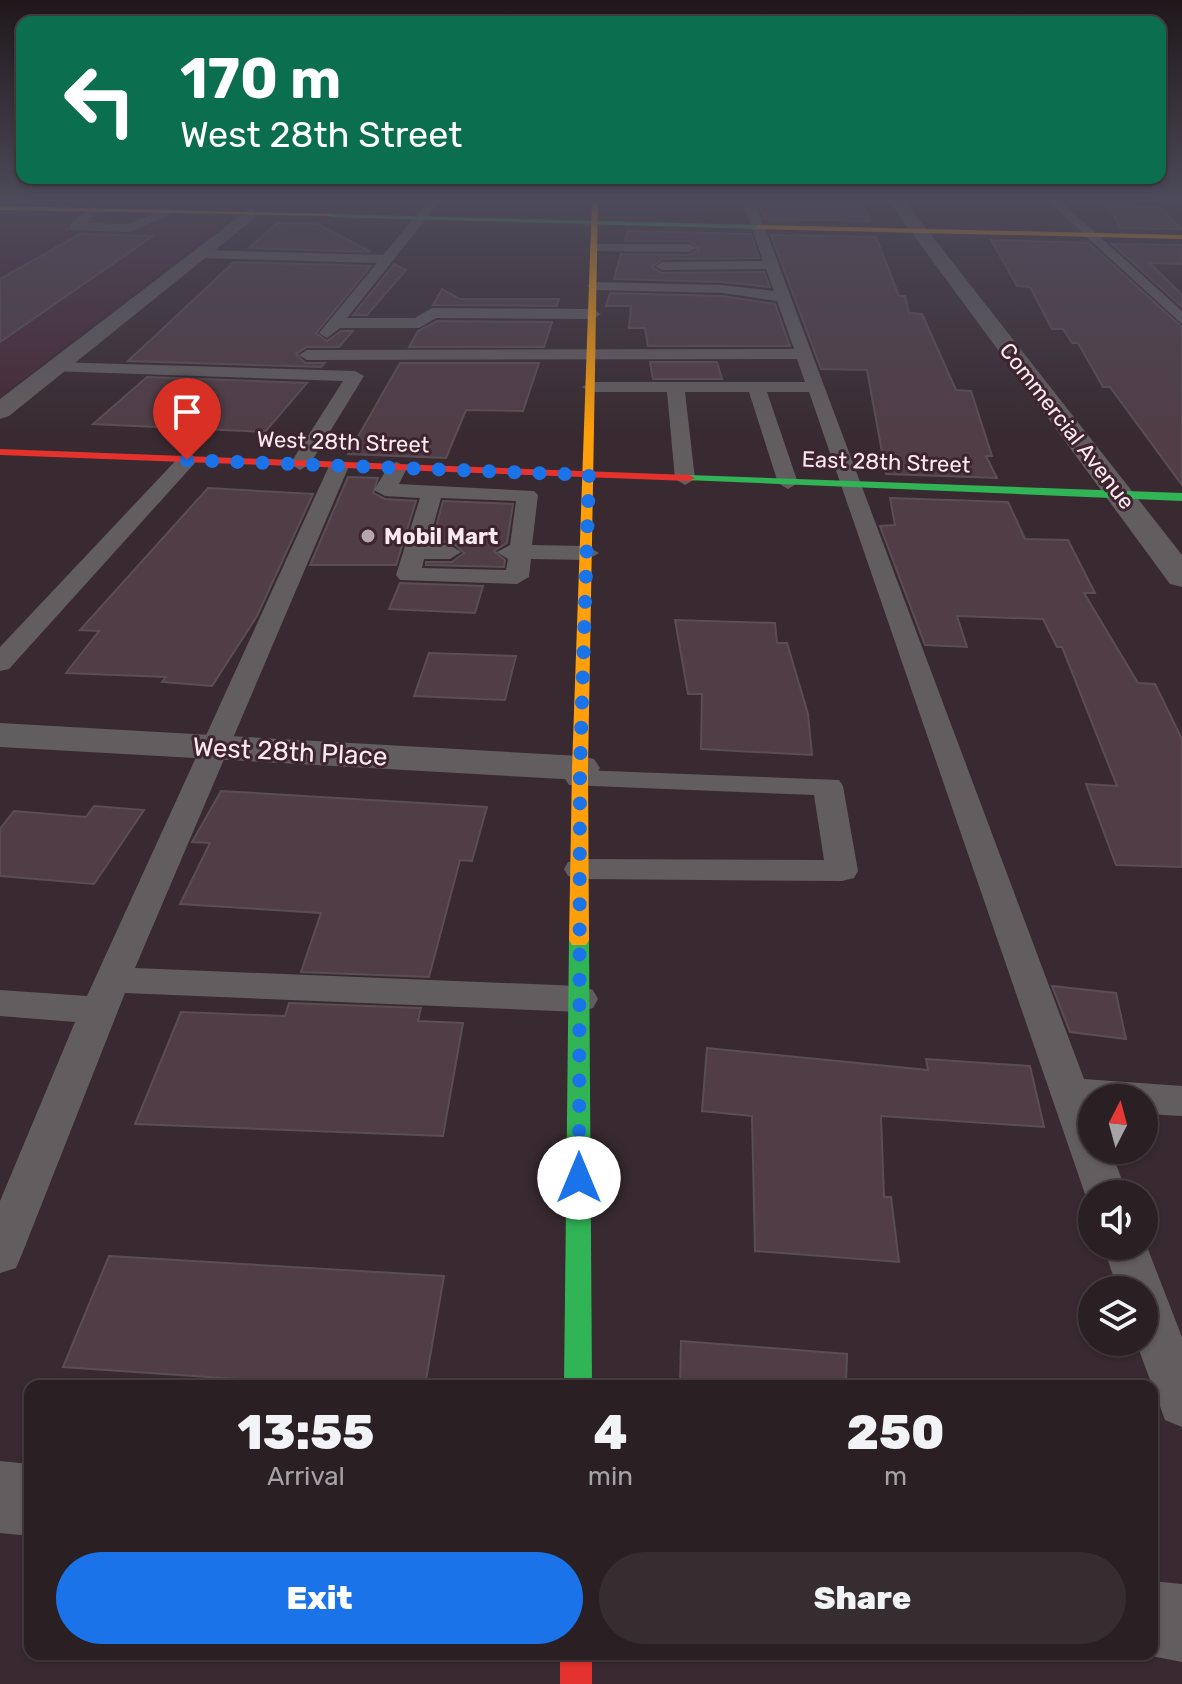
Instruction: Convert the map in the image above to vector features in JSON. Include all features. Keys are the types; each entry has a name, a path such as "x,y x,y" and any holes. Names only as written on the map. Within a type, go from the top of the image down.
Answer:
{"street":[{"path":"0,411 168,278"},
{"path":"578,1380 580,774 593,314 589,291 593,278"},
{"name":"Commercial Avenue","path":"953,278 1182,577"},
{"name":"West 28th Street","path":"0,452 589,475"},
{"name":"East 28th Street","path":"589,475 1182,497"},
{"name":"West 28th Place","path":"0,735 216,747 580,774"},
{"path":"0,1497 24,1499"},
{"path":"1158,1621 1182,1623"},
{"path":"576,1660 576,1684"}],"lane":[{"path":"292,374 374,278"},
{"path":"774,278 1101,1180"},
{"path":"1137,278 1182,319"},
{"path":"589,291 722,289 783,297"},
{"path":"335,323 419,323 432,313 593,314"},
{"path":"307,355 803,354"},
{"path":"55,367 355,376 300,464"},
{"path":"591,387 815,387"},
{"path":"675,387 685,479"},
{"path":"756,387 788,483"},
{"path":"0,663 187,460"},
{"path":"0,1254 105,995 339,466"},
{"path":"397,468 385,490 423,522 453,533 423,522"},
{"path":"527,495 516,534 517,577 408,575 423,522 527,495"},
{"path":"516,534 587,553"},
{"path":"580,774 828,786 842,871 580,869"},
{"path":"0,1003 105,995 580,999"},
{"path":"1070,1093 1078,1094"},
{"path":"1158,1100 1182,1101"},
{"path":"1158,1337 1182,1403"}],"shaded area":[{"path":"0,278 154,278 0,397"}],"building":[{"path":"3,278 93,278 0,342 0,279"},
{"path":"217,278 361,278 316,333 327,341 341,331 353,331 339,347 307,347 296,354 305,363 325,363 321,367 128,361"},
{"path":"383,278 399,278 367,315 353,315"},
{"path":"766,278 770,287 722,282 614,279"},
{"path":"787,278 892,278 899,296 905,296 909,313 922,314 956,390 971,391 992,456 986,456 997,478 886,474 867,370 821,369"},
{"path":"1012,278 1127,278 1182,327 1182,485 1110,387 1103,387 1078,343 1072,343 1063,329 1052,329 1030,287 1017,286"},
{"path":"1149,278 1165,278 1182,295 1182,307"},
{"path":"442,289 460,299 559,299 557,306 433,305"},
{"path":"610,293 722,296 775,304 790,346 648,346 645,328 629,328 631,306 606,306"},
{"path":"437,321 552,322 544,347 409,347 418,331"},
{"path":"650,362 717,362 722,379 653,379"},
{"path":"400,363 539,363 523,411 466,410 446,458 348,454"},
{"path":"147,377 307,383 265,432 93,424"},
{"path":"348,477 378,478 373,493 385,499 416,501 396,565 310,565"},
{"path":"208,488 313,494 257,616 212,686 162,682 166,677 66,673 99,631 80,630"},
{"path":"890,498 1008,502 1025,539 1068,540 1095,593 1084,593 1138,683 1155,684 1182,739 1182,867 1116,865 1086,784 1117,786 1062,647 1057,647 1043,619 957,616 967,647 925,645 880,526 895,525"},
{"path":"443,501 513,504 507,543 494,551 505,560 504,567 426,565 426,562 452,562 464,553 452,542 432,542"},
{"path":"400,583 483,586 475,613 389,609"},
{"path":"675,620 775,623 777,643 787,643 808,714 812,755 701,749 702,694 688,694"},
{"path":"429,653 516,656 505,700 414,696"},
{"path":"221,791 487,807 472,861 460,860 429,977 301,972 321,913 180,904 210,843 192,842"},
{"path":"94,806 144,810 94,884 0,876 0,829 14,811 86,817"},
{"path":"1052,986 1116,993 1126,1039 1070,1032"},
{"path":"289,1003 421,1008 418,1021 463,1023 443,1136 135,1124 181,1012 285,1016"},
{"path":"707,1048 928,1070 926,1059 1030,1066 1044,1127 881,1116 884,1197 891,1197 899,1262 755,1251 752,1116 702,1111"},
{"path":"109,1256 444,1276 426,1380 251,1380 63,1367"},
{"path":"681,1341 847,1354 846,1380 680,1380"}],"traffic: fast":[{"path":"689,478 1182,497"},
{"path":"578,1380 579,940"}],"traffic: slow":[{"path":"579,940 580,768 593,278"}],"traffic: jam":[{"path":"0,452 689,478"},
{"path":"576,1660 576,1684"}],"place":[{"name":"Mobil Mart","path":"368,536"}],"route":[{"path":"187,460 589,475 580,768 579,1178"}]}
